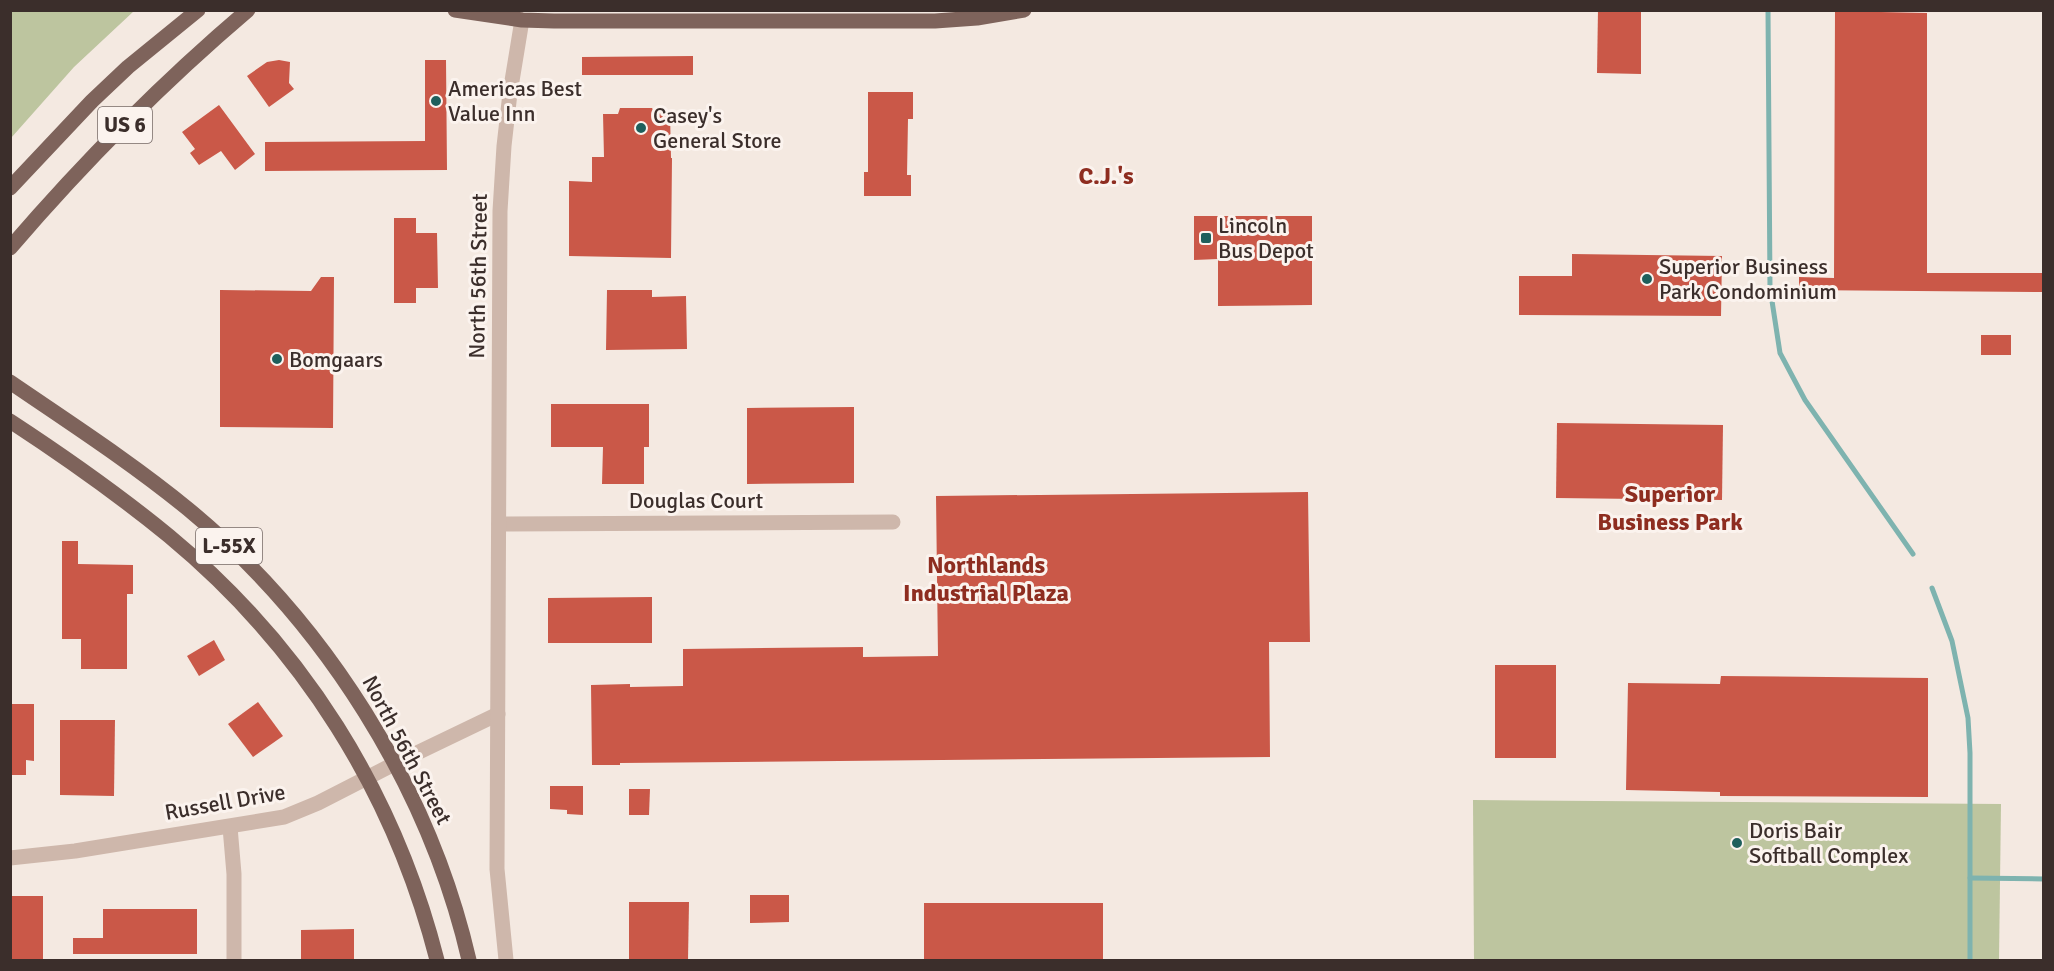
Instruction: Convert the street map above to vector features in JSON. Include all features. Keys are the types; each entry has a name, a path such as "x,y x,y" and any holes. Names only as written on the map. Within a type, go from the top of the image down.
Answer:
{"main road":[{"name":"US 6","path":"10,188 92,101 198,10"},
{"name":"US 6","path":"10,248 76,172 170,79 248,10"},
{"path":"455,10 522,20 935,21 977,18 1024,10"},
{"name":"North 56th Street","path":"10,382 136,469 227,544 291,612 332,663 366,712 394,764 432,846 447,886 469,960"},
{"name":"L-55X","path":"10,421 119,496 170,537 241,604 306,678 341,731 384,813 410,873 437,960"}],"street":[{"name":"North 56th Street","path":"506,960 497,869 500,201 508,104 522,20"},
{"name":"Douglas Court","path":"499,524 893,522"},
{"name":"Russell Drive","path":"10,858 230,827 299,812 498,714"},
{"path":"230,827 234,874 234,960"}],"green space":[{"path":"11,10 134,11 74,67 11,138"},
{"name":"Doris Bair Softball Complex","path":"1473,800 2001,804 1999,960 1474,960"}],"building":[{"path":"1598,10 1641,10 1641,74 1597,73"},
{"path":"1835,11 1927,13 1927,273 2043,273 2043,292 1799,290 1799,277 1834,278"},
{"path":"693,56 693,75 582,75 582,57"},
{"path":"279,60 290,62 289,83 294,89 269,107 247,76 267,62"},
{"name":"Americas Best Value Inn","path":"425,60 446,60 447,170 265,171 265,142 425,141"},
{"path":"868,92 913,92 913,119 908,119 907,175 911,175 911,196 864,196 864,172 868,172"},
{"path":"219,105 255,154 235,170 221,151 199,165 190,153 195,149 182,132"},
{"path":"620,108 652,108 655,113 670,113 671,258 569,256 569,181 592,182 592,157 604,157 603,114 618,114"},
{"path":"1194,216 1312,216 1312,305 1218,306 1218,259 1194,260"},
{"path":"394,218 416,218 416,233 437,233 438,288 416,288 416,303 394,303"},
{"name":"Superior Business Park Condominium","path":"1572,254 1722,256 1721,316 1519,315 1519,276 1572,276"},
{"name":"Bomgaars","path":"321,277 334,277 333,428 220,427 220,290 311,291"},
{"path":"607,290 652,290 652,297 686,296 687,349 606,350"},
{"path":"1981,335 2011,335 2011,355 1981,355"},
{"path":"551,404 649,404 649,447 644,447 644,484 602,484 603,447 551,447"},
{"path":"854,407 854,483 747,484 747,408"},
{"path":"1557,423 1723,425 1722,500 1556,498"},
{"path":"1308,492 1310,642 1269,642 1270,757 592,765 591,685 683,686 683,649 863,647 863,657 938,656 936,496"},
{"path":"62,541 78,541 78,564 133,565 133,594 127,594 127,669 81,669 81,639 62,639"},
{"path":"652,597 652,643 548,643 548,598"},
{"path":"214,640 225,660 199,676 187,656"},
{"path":"1495,665 1556,665 1556,758 1495,758"},
{"path":"1721,676 1928,678 1928,797 1720,796 1720,792 1626,790 1628,683 1720,684"},
{"path":"258,702 283,736 253,757 228,724"},
{"path":"10,704 34,704 34,761 26,760 26,775 11,775"},
{"path":"60,720 115,720 114,796 60,795"},
{"path":"550,786 583,786 583,815 567,814 567,810 550,809"},
{"path":"629,789 650,789 649,815 629,815"},
{"path":"750,895 789,895 789,922 750,923"},
{"path":"10,896 43,896 43,960 10,960"},
{"path":"629,902 689,902 688,960 629,960"},
{"path":"924,903 1103,903 1103,960 924,960"},
{"path":"103,909 197,909 197,954 73,954 73,938 103,938"},
{"path":"354,929 354,960 301,960 301,930"}],"waterway":[{"path":"1768,10 1770,288 1780,353 1805,400 1913,554"},
{"path":"1932,588 1952,641 1968,718 1970,960"},
{"path":"1970,878 2044,879"}],"place":[{"name":"Americas Best Value Inn","path":"436,101"},
{"name":"Casey's General Store","path":"641,128"},
{"name":"Lincoln Bus Depot","path":"1206,238"},
{"name":"Superior Business Park Condominium","path":"1647,279"},
{"name":"Bomgaars","path":"277,359"},
{"name":"Doris Bair Softball Complex","path":"1737,843"}],"district":[{"name":"C.J.'s","path":"1106,176"},
{"name":"Superior Business Park","path":"1670,508"},
{"name":"Northlands Industrial Plaza","path":"986,579"}]}
